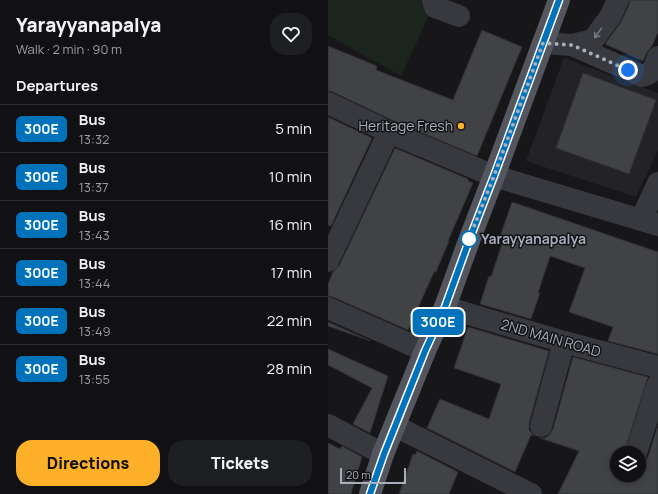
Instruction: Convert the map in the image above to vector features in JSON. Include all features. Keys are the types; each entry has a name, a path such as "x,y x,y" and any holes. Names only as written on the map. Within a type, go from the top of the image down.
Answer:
{"main road":[{"path":"370,494 384,454 425,351 445,307 559,0"}],"street":[{"path":"433,0 435,7 459,16"},
{"path":"543,43 572,45 593,40 610,17 618,0"},
{"path":"572,45 642,76 648,75 653,71 658,57"},
{"path":"328,103 389,132 494,176 649,223 658,183"},
{"path":"328,262 389,132"},
{"name":"2ND MAIN ROAD","path":"445,307 564,342 658,367"},
{"path":"328,308 425,351"},
{"path":"541,426 564,342"},
{"path":"638,446 658,384"},
{"path":"328,425 384,454"},
{"path":"395,426 531,494"}],"shaded area":[{"path":"328,0 436,0 401,76 328,35"},
{"path":"564,58 658,93 658,150 636,197 526,161"}],"building":[{"path":"630,0 658,0 658,32 643,61 605,44 621,22"},
{"path":"482,30 522,47 477,156 328,91 328,46 377,66 376,70 453,100"},
{"path":"583,73 656,100 629,174 556,148"},
{"path":"328,117 372,138 331,226 328,225"},
{"path":"395,148 468,179 468,181 473,183 436,272 434,272 408,330 328,296 328,284 333,272 339,266"},
{"path":"512,202 658,252 658,354 608,341 613,327 569,312 585,268 550,256 531,319 480,304 504,238 500,237"},
{"path":"328,322 371,341 328,326"},
{"path":"468,327 549,351 529,423 529,430 534,436 531,435 515,472 427,428 440,399 489,419 501,384 454,368"},
{"path":"328,349 388,376 370,433 353,424 372,388 328,365"},
{"path":"573,357 648,377 626,446 610,446 610,482 646,482 646,460 658,425 658,494 558,494 579,451 540,438 545,438 553,429"},
{"path":"328,443 340,449 342,446 362,457 351,494 328,494"},
{"path":"417,451 458,472 449,494 399,494 413,454 415,455"}],"bus line":[{"name":"300E","path":"370,494 384,454 425,351 445,307 559,0"}],"place":[{"name":"Heritage Fresh","path":"461,126"},
{"name":"Yarayyanapalya","path":"469,239"}],"route":[{"path":"469,239 543,43 572,45 628,70"}]}
